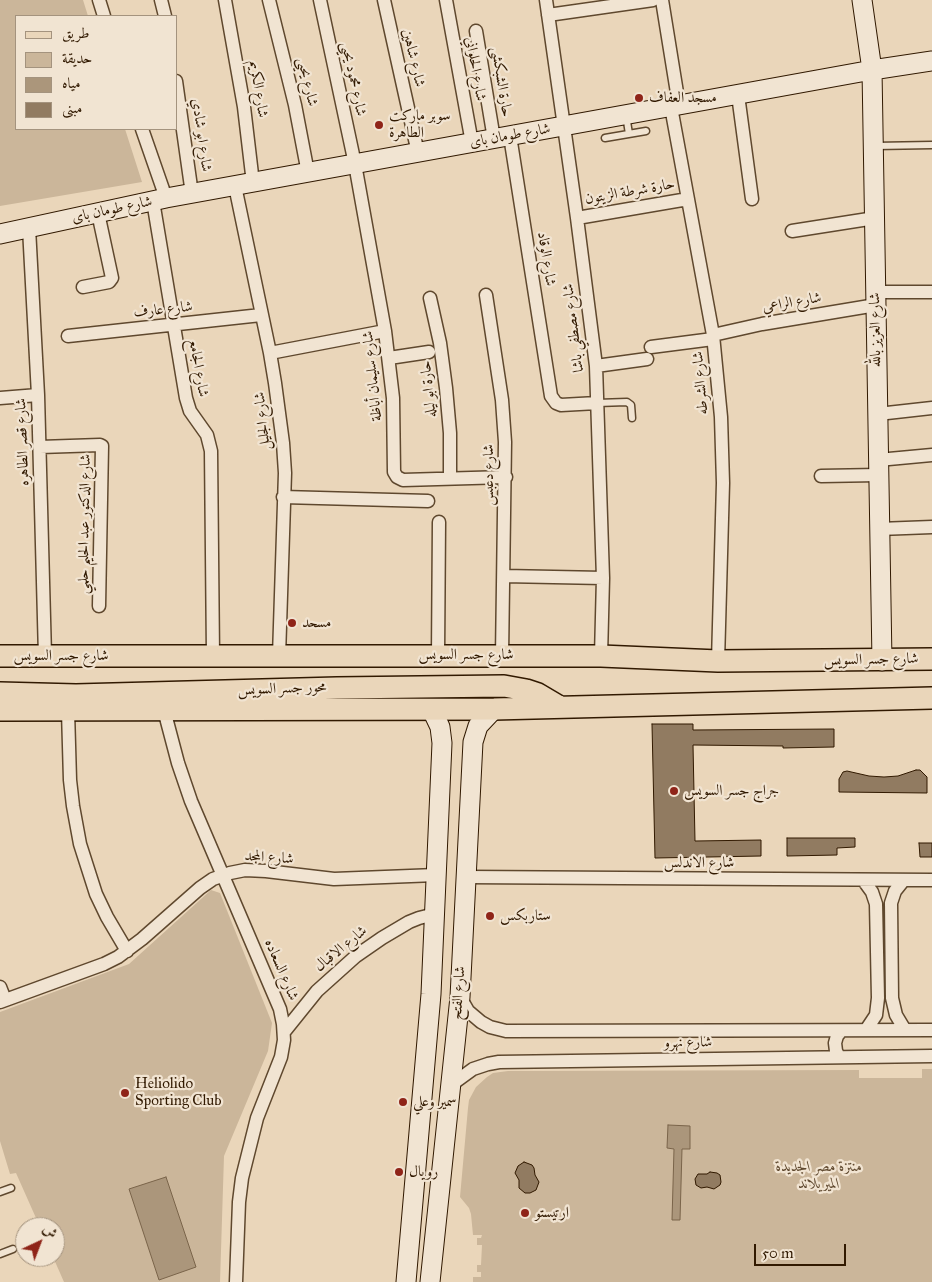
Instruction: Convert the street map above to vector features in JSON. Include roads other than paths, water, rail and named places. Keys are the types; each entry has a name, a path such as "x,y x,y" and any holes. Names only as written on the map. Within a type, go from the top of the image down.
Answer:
{"main road":[{"name":"شارع العزيز بالله","path":"862,0 872,70 882,661"},
{"name":"شارع طومان باى","path":"0,234 159,200 872,70 932,61"},
{"name":"شارع جسر السويس","path":"0,656 602,656 718,661 882,661 932,659"},
{"name":"محور جسر السويس","path":"0,682 75,683 503,673 512,672 527,666 540,656"},
{"name":"محور جسر السويس","path":"0,693 76,695 504,686 538,694 560,708"},
{"path":"0,710 432,710 932,698"},
{"name":"شارع الفتح","path":"430,1282 460,997 472,746 478,726 494,709"},
{"name":"شارع الفتح","path":"406,1282 431,994 435,914 442,743 441,731 432,710"},
{"path":"442,743 458,740 472,746"},
{"path":"431,994 460,997"}],"street":[{"path":"99,0 104,15"},
{"path":"161,0 165,15"},
{"name":"شارع الكريم","path":"225,0 244,107 253,183"},
{"name":"شارع يحيى","path":"269,0 295,105 308,173"},
{"name":"شارع محمود يحيى","path":"320,0 355,164"},
{"name":"شارع شاهين","path":"384,0 418,153"},
{"name":"شارع الحلواني","path":"446,0 472,143"},
{"name":"شارع مصطفي باشا","path":"546,0 596,366 602,578 602,656"},
{"path":"548,15 601,4 653,0"},
{"name":"شارع الشرطه","path":"662,0 688,199 713,337 721,417 723,483 718,661"},
{"name":"حارة الشبكشى","path":"476,31 502,137"},
{"name":"شارع ابو شادي","path":"178,95 192,194"},
{"path":"738,95 752,199"},
{"path":"142,130 159,200"},
{"name":"شارع الوقاد","path":"502,137 551,396 556,403 561,405 598,403"},
{"name":"شارع سليمان أباظة","path":"355,164 389,358 393,398 393,468 395,474 403,480 506,477"},
{"name":"شارع الجليل","path":"235,186 270,353 283,443 284,473 279,656"},
{"name":"حارة شرطة الزيتون","path":"577,218 688,199"},
{"name":"شارع الجامع","path":"159,200 174,325 188,404 194,417 207,435 211,451 213,656"},
{"path":"83,287 110,282 112,278 98,213"},
{"path":"792,230 874,218"},
{"name":"شارع قصر الطاهره","path":"29,228 40,447 45,656"},
{"name":"شارع الراعي","path":"596,366 762,324 876,298 932,292"},
{"name":"شارع دعبس","path":"486,295 502,400 505,442 502,656"},
{"name":"حارة ابو ليله","path":"430,298 440,343 446,388 450,433 450,478"},
{"name":"شارع عارف","path":"68,336 261,316"},
{"path":"270,353 385,331"},
{"path":"389,358 429,352"},
{"path":"0,398 38,395"},
{"path":"878,414 932,408"},
{"name":"شارع الدكتور عبد الحليم حلمي","path":"40,447 102,446 99,606"},
{"path":"821,476 878,468 932,455"},
{"path":"283,497 428,501"},
{"path":"438,655 439,522"},
{"path":"879,529 932,527"},
{"path":"504,576 602,578"},
{"name":"شارع السعاده","path":"164,710 188,795 280,1009 284,1032 281,1057 257,1118 244,1172 239,1202 236,1282"},
{"path":"68,711 72,792 80,844 96,894 127,952"},
{"name":"شارع المجد","path":"2,1001 104,964 127,952 196,891 223,875 252,870 334,879 436,875"},
{"name":"شارع الاندلس","path":"466,877 932,880"},
{"path":"903,880 895,891 891,903 892,1002 896,1015 905,1030"},
{"path":"864,881 872,892 876,904 878,998 876,1015 866,1030"},
{"name":"شارع الاقبال","path":"284,1032 317,991 356,956 404,925 419,918 435,914"},
{"path":"0,987 2,1001"},
{"name":"شارع نهرو","path":"460,997 468,1011 480,1022 490,1027 506,1030 932,1030"},
{"path":"839,1057 835,1044 841,1030"},
{"name":"شارع نهرو","path":"451,1085 463,1075 478,1067 499,1062 931,1055"}],"lane":[{"path":"626,115 629,134"},
{"path":"605,138 646,131"},
{"path":"874,146 932,145"},
{"path":"598,403 627,402 631,406 632,418"},
{"path":"0,1192 12,1188"},
{"path":"0,1254 13,1249"}],"water":[{"path":"668,1125 690,1126 690,1149 682,1149 680,1220 672,1220 674,1149 667,1148"},
{"path":"166,1177 196,1267 159,1280 129,1189"}],"place":[{"name":"مسجد العفاف","path":"639,98"},
{"name":"سوبر ماركت الطاهرة","path":"379,125"},
{"name":"مسحد","path":"292,623"},
{"name":"جراج جسر السويس","path":"674,791"},
{"name":"ستاربكس","path":"490,916"},
{"name":"Heliolido Sporting Club","path":"125,1093"},
{"name":"سمير وعلي","path":"403,1102"},
{"name":"رويال","path":"399,1172"},
{"name":"ارتيستو","path":"525,1213"}],"park label":[{"name":"منتزة مصر الجديدة الميريلاند","path":"819,1176"}]}
